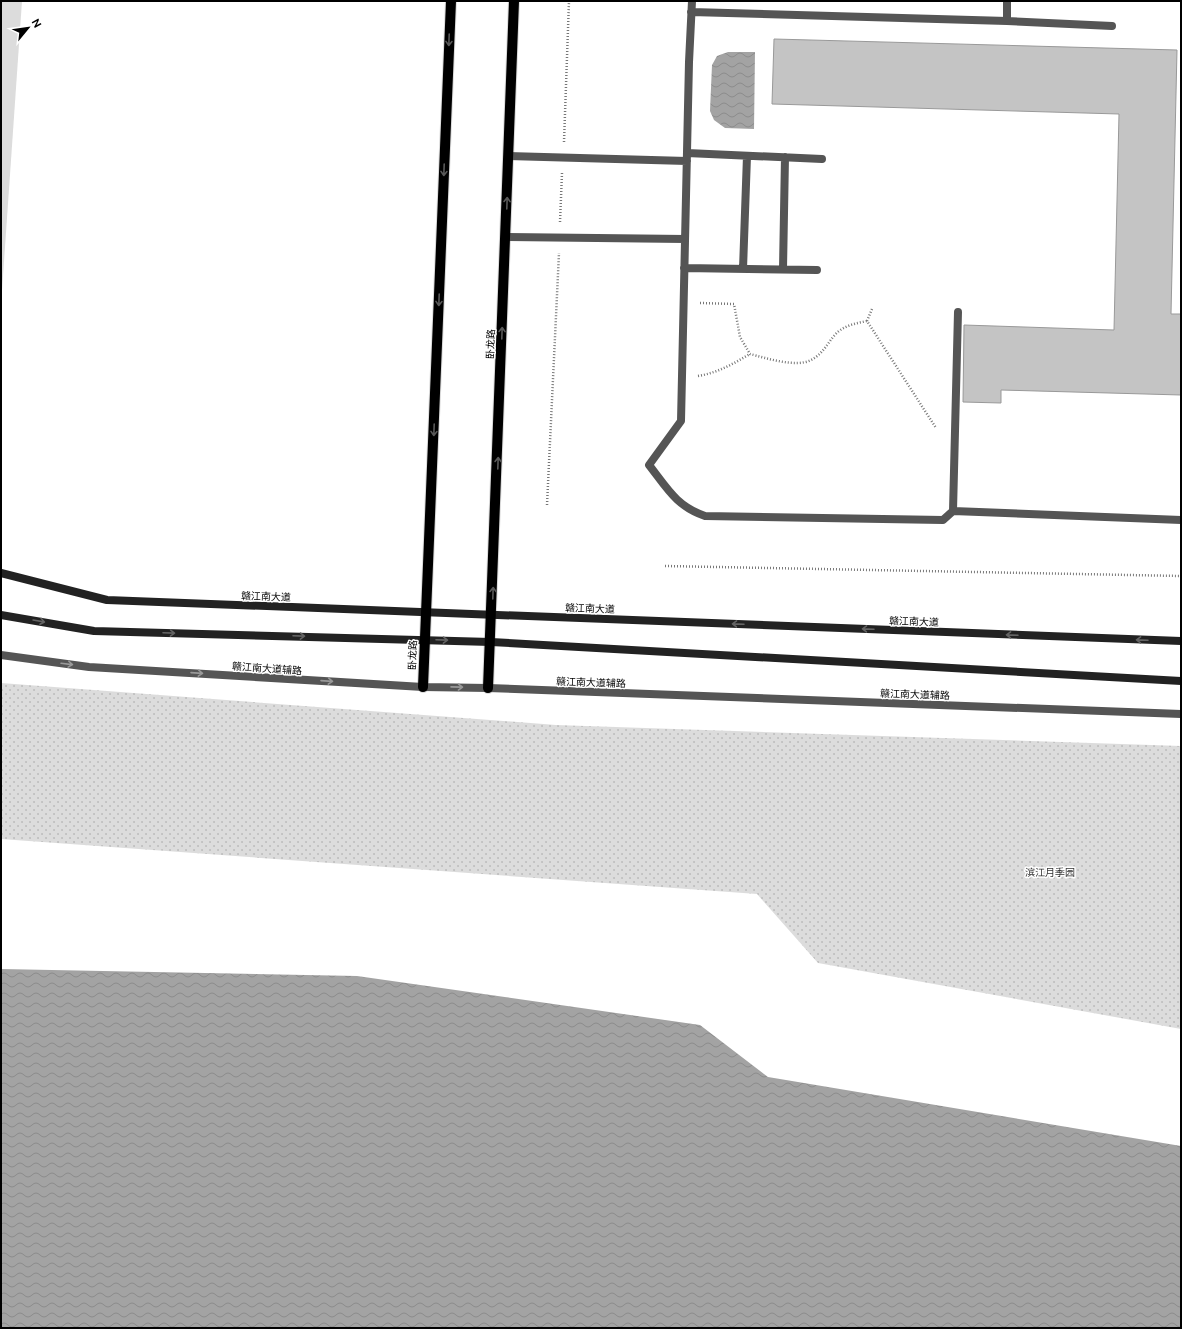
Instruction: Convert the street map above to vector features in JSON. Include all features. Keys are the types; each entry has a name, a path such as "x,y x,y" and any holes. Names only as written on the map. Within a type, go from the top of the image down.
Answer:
{"main road":[{"name":"卧龙路","path":"423,687 451,1"},
{"name":"卧龙路","path":"488,688 491,642 514,1"},
{"name":"赣江南大道","path":"1,573 108,600 1181,641"},
{"path":"1,615 94,631 491,642 1181,681"}],"street":[{"path":"692,1 681,421 649,464 679,502 692,511 705,516 943,520 953,511 1181,520"},
{"path":"1007,1 1007,21"},
{"path":"691,12 1007,21 1112,26"},
{"path":"687,153 822,159"},
{"path":"508,156 687,161"},
{"path":"743,268 747,156"},
{"path":"784,269 785,157"},
{"path":"506,237 685,240"},
{"path":"684,268 817,270"},
{"path":"953,511 958,312"},
{"name":"赣江南大道辅路","path":"1,655 89,667 423,687 488,688 1181,714"}],"path":[{"path":"684,303 734,304 740,337 750,354"},
{"path":"867,321 872,309"},
{"path":"682,375 697,376 709,374 728,367 750,354 794,364 810,361 824,350 838,332 850,325 867,321"},
{"path":"867,321 936,428"},
{"path":"665,566 1181,576"}],"green space":[{"path":"1,1 22,1 1,305"},
{"name":"滨江月季园","path":"1,683 556,725 1181,746 1181,1029 818,963 757,894 1,839"}],"water":[{"path":"728,52 755,52 754,129 725,128 714,120 710,111 712,65 717,56"},
{"path":"1,969 357,976 700,1025 768,1077 1181,1146 1181,1328 1,1328"}],"building":[{"path":"774,39 1177,50 1171,314 1181,314 1181,395 1001,390 1001,403 963,402 964,325 1114,330 1119,114 772,104"}]}
